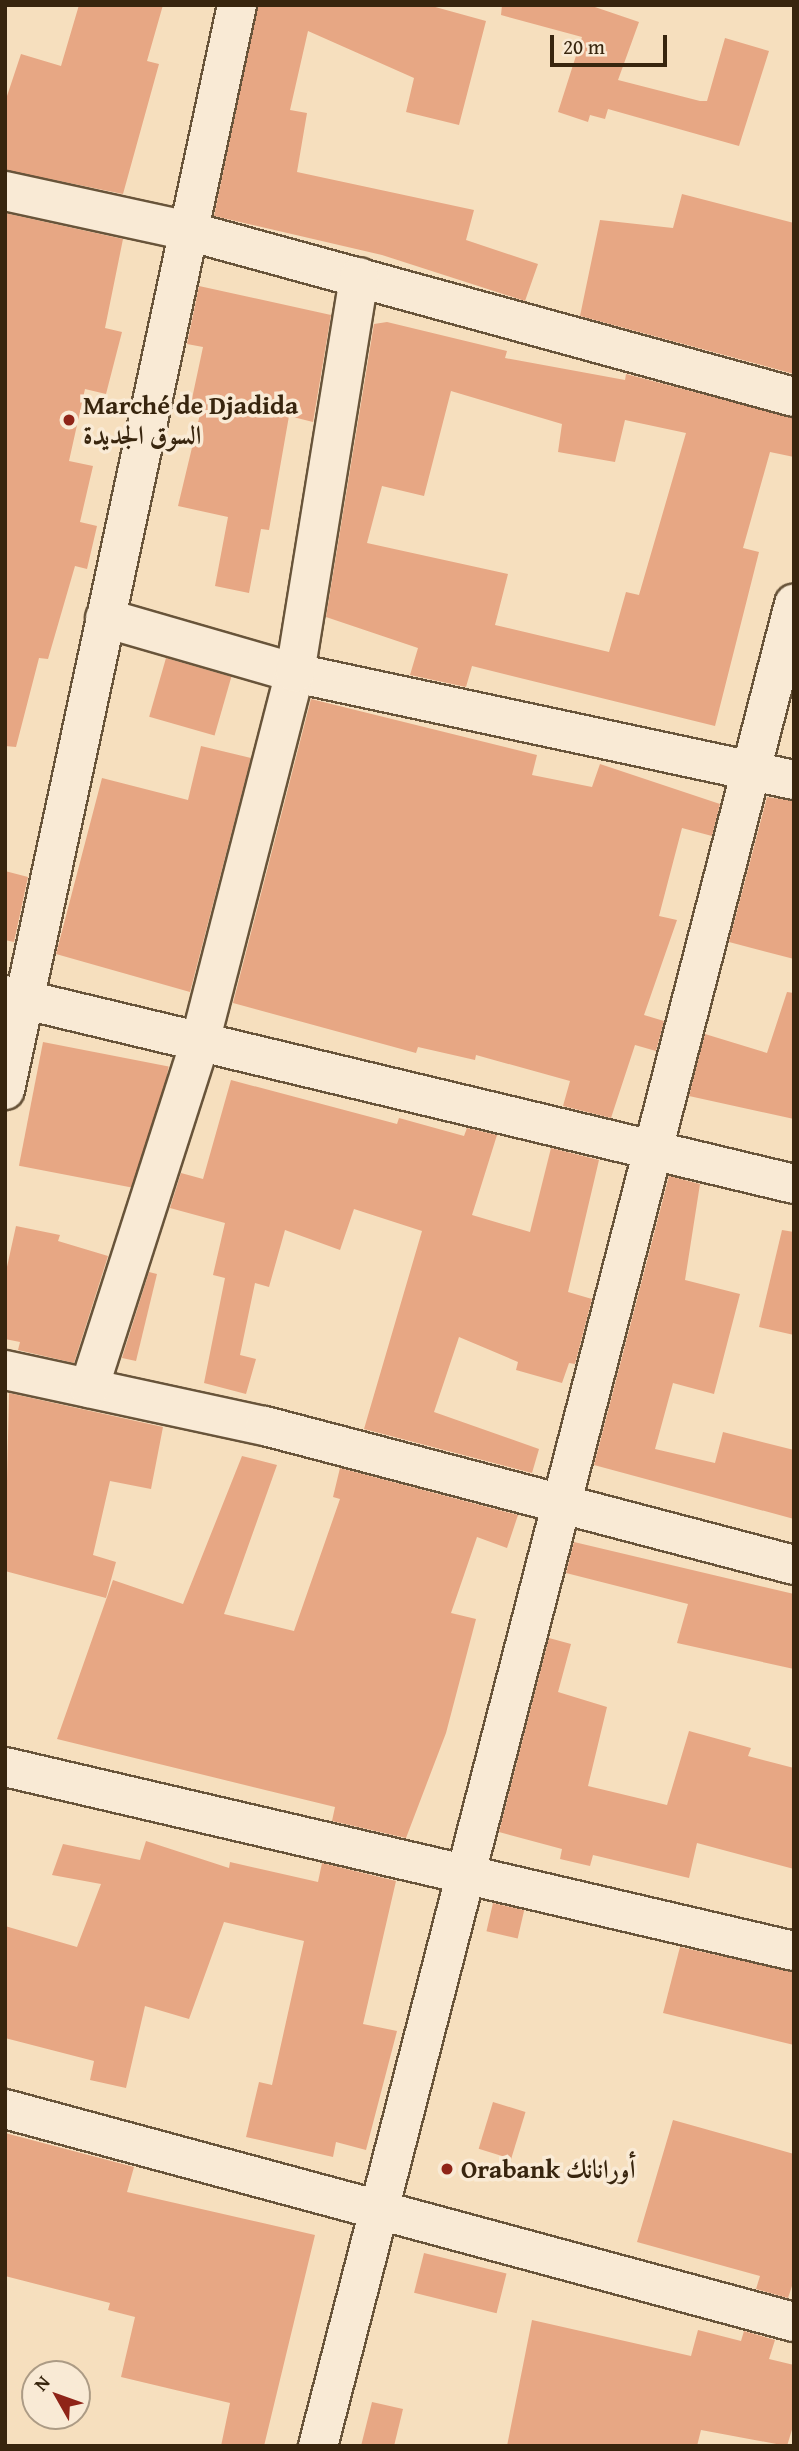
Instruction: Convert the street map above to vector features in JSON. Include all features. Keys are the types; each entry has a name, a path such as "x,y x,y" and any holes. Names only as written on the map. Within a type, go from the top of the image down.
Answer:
{"street":[{"path":"5,1090 14,997 105,618 237,5"},
{"path":"5,191 188,231 794,397"},
{"path":"89,1388 200,1042 295,673 359,277"},
{"path":"318,2446 653,1150 755,771 794,604"},
{"path":"105,618 295,673 794,780"},
{"path":"14,997 794,1184"},
{"path":"5,1370 265,1426 560,1507 794,1565"},
{"path":"5,1767 467,1872 794,1951"},
{"path":"5,2109 380,2206 794,2322"}],"building":[{"path":"79,5 163,5 147,61 159,64 123,194 5,170 5,102 21,54 61,66"},
{"path":"258,5 428,5 486,21 459,125 406,112 414,78 308,31 290,110 307,113 297,172 474,210 466,240 538,264 525,301 382,255 214,216"},
{"path":"502,5 589,5 639,22 618,80 700,101 707,101 725,38 769,51 739,146 608,109 605,119 590,115 588,122 558,112 582,37 501,15"},
{"path":"682,194 794,223 794,374 580,316 600,220 673,228"},
{"name":"Marché de Djadida السوق الجديدة","path":"5,213 123,239 105,328 122,332 106,394 85,389 69,461 93,466 80,522 97,526 87,569 75,566 48,659 39,658 16,747 5,746"},
{"path":"199,286 331,315 313,422 289,416 269,530 261,529 249,593 215,586 228,517 178,506 201,410 190,408 203,347 187,344"},
{"path":"387,322 507,351 505,358 625,380 626,374 794,418 794,457 770,452 743,548 759,552 715,726 472,666 466,687 410,675 418,648 326,617 374,324","holes":["451,391 562,424 558,452 615,462 625,420 686,433 639,595 626,592 609,652 495,625 508,574 367,543 382,486 424,496"]},
{"path":"166,658 231,677 215,735 149,717"},
{"path":"311,699 537,755 532,775 592,787 600,764 720,804 712,836 682,828 659,916 677,920 644,1015 664,1021 656,1051 635,1045 611,1118 563,1106 570,1081 476,1055 475,1060 418,1047 416,1053 233,1003"},
{"path":"201,746 251,758 190,992 56,954 102,778 188,800"},
{"path":"767,797 794,801 794,959 729,942"},
{"path":"5,871 28,877 14,942 5,940"},
{"path":"787,992 794,993 794,1119 689,1096 705,1034 767,1053"},
{"path":"43,1042 169,1066 145,1190 19,1166"},
{"path":"231,1080 397,1124 399,1118 464,1136 467,1128 497,1135 472,1215 530,1232 551,1148 599,1160 568,1292 592,1299 575,1364 569,1363 562,1383 516,1370 518,1362 459,1337 434,1412 539,1449 532,1473 364,1429 422,1231 354,1209 340,1250 285,1230 269,1287 255,1283 240,1355 256,1359 246,1394 204,1383 225,1278 213,1275 225,1223 170,1208 181,1173 203,1179"},
{"path":"669,1176 700,1184 685,1280 740,1294 714,1394 673,1383 655,1449 715,1463 723,1432 794,1450 794,1519 594,1465"},
{"path":"16,1226 60,1235 58,1241 108,1256 74,1363 18,1350 20,1342 5,1339 5,1276"},
{"path":"782,1230 794,1232 794,1335 759,1327"},
{"path":"149,1272 157,1274 136,1361 122,1358"},
{"path":"9,1393 163,1427 151,1489 110,1481 93,1555 116,1562 106,1598 5,1571"},
{"path":"242,1456 277,1465 224,1614 294,1631 340,1499 333,1497 340,1468 518,1515 507,1548 477,1537 451,1613 476,1619 446,1733 406,1838 332,1821 335,1807 57,1739 113,1580 183,1604"},
{"path":"574,1542 794,1594 794,1669 677,1643 688,1604 566,1573"},
{"path":"549,1638 571,1644 558,1692 607,1707 588,1786 667,1805 689,1731 751,1748 748,1756 794,1768 794,1869 697,1843 689,1878 593,1855 590,1866 560,1859 562,1849 499,1832"},
{"path":"146,1841 229,1868 230,1862 318,1882 322,1863 396,1881 363,2024 397,2031 366,2150 336,2142 333,2157 246,2137 259,2082 272,2085 304,1941 224,1922 189,2019 145,2006 126,2088 90,2080 94,2061 5,2038 5,1926 77,1947 101,1884 52,1875 63,1844 140,1860"},
{"path":"493,1903 524,1910 518,1938 486,1931"},
{"path":"680,1947 794,1972 794,2045 663,2013"},
{"path":"493,2102 526,2112 511,2159 479,2149"},
{"path":"673,2120 794,2154 794,2280 788,2298 756,2289 760,2276 637,2242"},
{"path":"5,2133 134,2167 127,2192 315,2235 264,2446 221,2446 230,2403 121,2377 135,2317 108,2310 110,2303 5,2276"},
{"path":"424,2253 506,2274 497,2313 414,2293"},
{"path":"532,2320 691,2356 698,2330 741,2341 744,2331 775,2340 769,2359 794,2365 794,2423 787,2446 701,2430 697,2446 507,2446"},
{"path":"372,2402 403,2409 394,2446 361,2446"}],"place":[{"name":"Marché de Djadida السوق الجديدة","path":"69,420"},
{"name":"Orabank أورانانك","path":"447,2169"}]}
